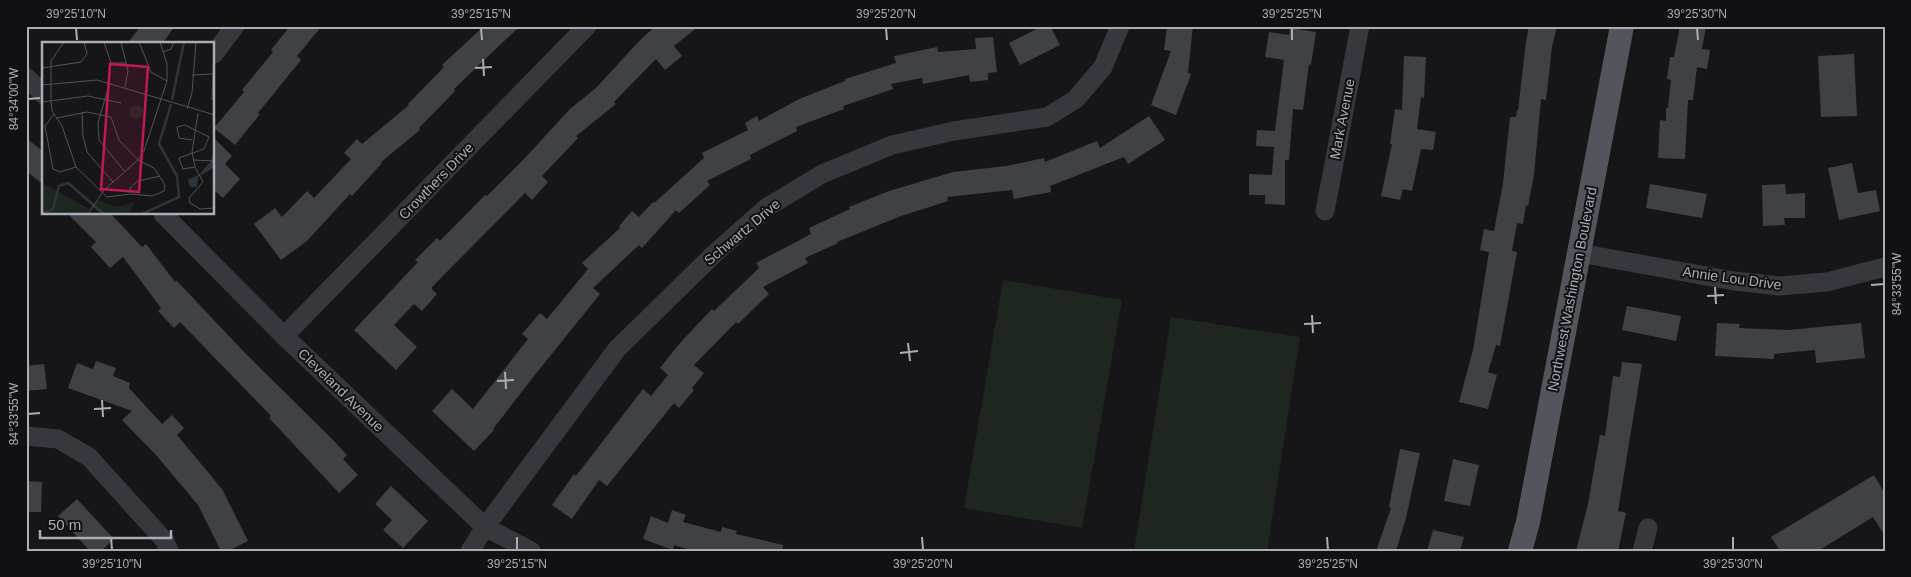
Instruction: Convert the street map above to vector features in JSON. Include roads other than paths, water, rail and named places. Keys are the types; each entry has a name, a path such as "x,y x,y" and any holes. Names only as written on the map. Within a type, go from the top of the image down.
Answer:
{"main road":[{"name":"Northwest Washington Boulevard","path":"1520,551 1528,522 1622,26"}],"street":[{"path":"215,53 235,26"},
{"name":"Crowthers Drive","path":"284,336 587,26"},
{"name":"Schwartz Drive","path":"470,551 485,527 618,349 715,253 766,208 822,174 892,145 954,131 1047,117 1076,99 1103,67 1120,26"},
{"name":"Mark Avenue","path":"1325,211 1360,26"},
{"path":"26,78 42,93"},
{"name":"Cleveland Avenue","path":"164,215 284,336 485,527 531,551"},
{"name":"Annie Lou Drive","path":"1579,253 1734,281 1780,286 1827,282 1885,267"},
{"path":"26,436 58,439 89,457 165,542 169,551"},
{"path":"1642,551 1648,528"}]}
